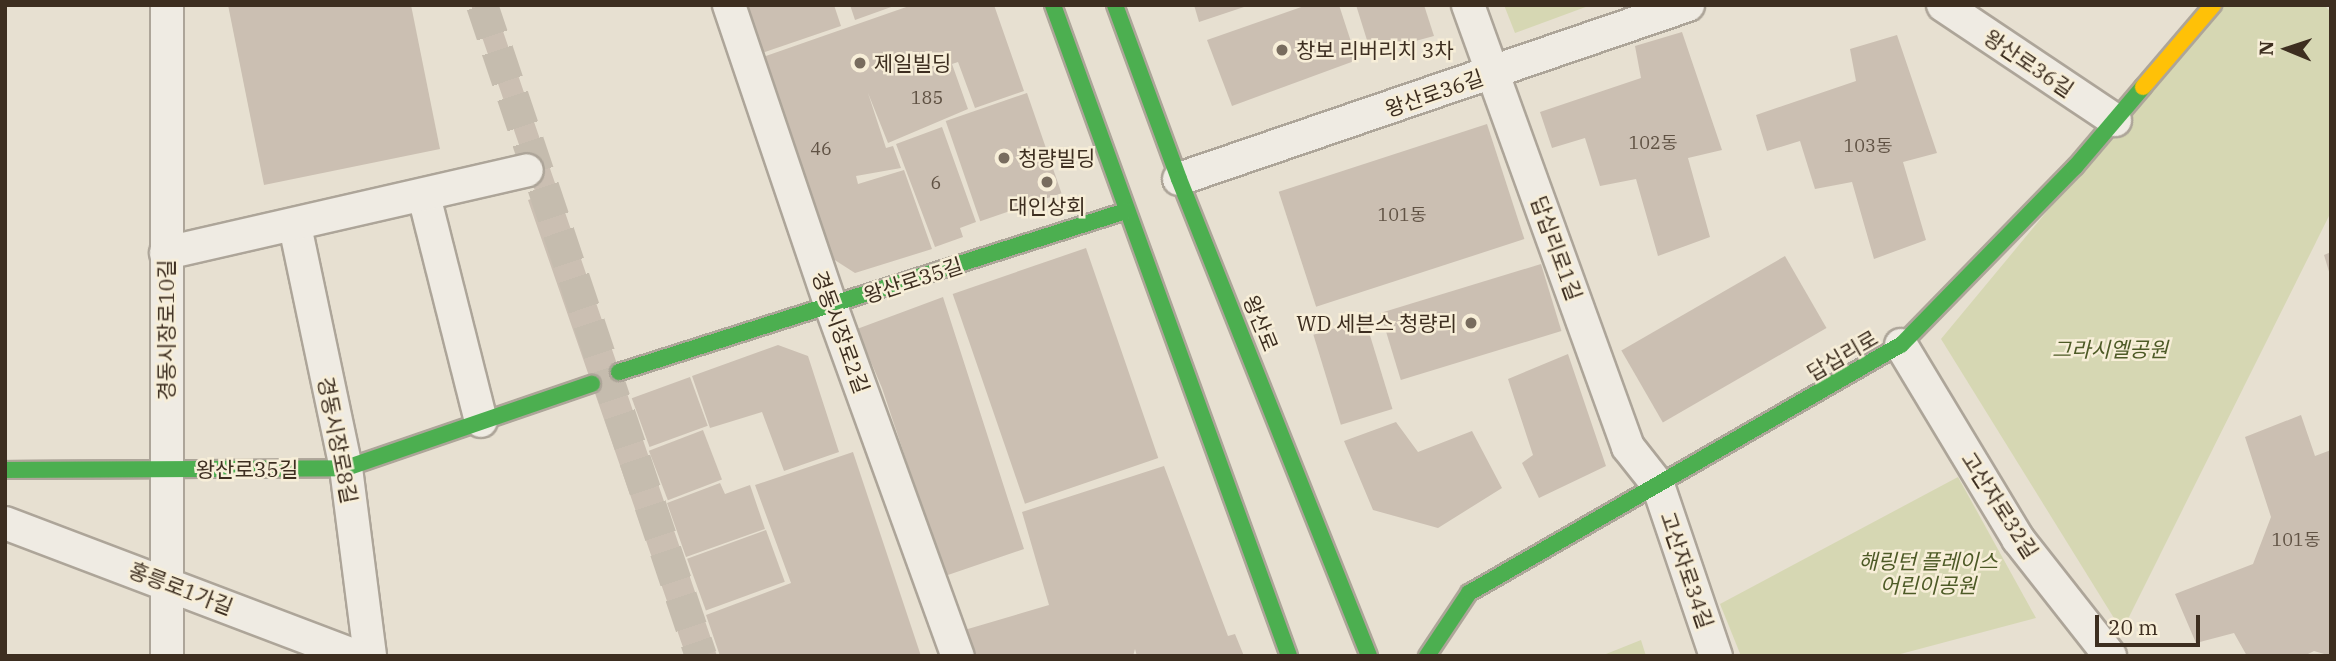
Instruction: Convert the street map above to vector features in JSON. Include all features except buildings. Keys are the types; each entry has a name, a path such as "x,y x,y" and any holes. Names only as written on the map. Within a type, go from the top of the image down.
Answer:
{"main road":[{"path":"1053,5 1289,656"},
{"name":"왕산로","path":"1115,5 1179,179 1317,516 1369,656"},
{"name":"답십리로","path":"1427,656 1469,593 1901,345 2115,120 2213,5"},
{"name":"왕산로35길","path":"619,372 1126,211"},
{"name":"왕산로35길","path":"5,470 346,468 592,384"}],"street":[{"name":"경동시장로10길","path":"167,5 167,656"},
{"name":"경동시장로2길","path":"729,5 831,306 958,656"},
{"name":"답십리로1길","path":"1468,5 1628,447 1658,485"},
{"name":"왕산로36길","path":"1179,179 1688,5"},
{"name":"왕산로36길","path":"1943,5 2115,120"},
{"path":"166,253 295,226 527,170"},
{"path":"424,196 481,421"},
{"name":"경동시장로8길","path":"295,226 346,468 370,656"},
{"name":"고산자로32길","path":"1901,345 2018,539 2110,656"},
{"name":"고산자로34길","path":"1658,485 1716,656"},
{"name":"홍릉로1가길","path":"5,523 355,656"}],"green space":[{"path":"1504,5 1591,5 1515,33"},
{"name":"그라시엘공원","path":"2218,5 2324,5 2331,12 2331,212 2122,631 1941,339"},
{"name":"해링턴 플레이스 어린이공원","path":"1958,477 2036,618 1893,656 1741,656 1720,604"},
{"path":"1641,640 1646,656 1601,656"}],"tunnel":[{"path":"482,5 701,656"}],"traffic: fast":[{"path":"1053,5 1289,656"},
{"path":"1115,5 1179,179 1369,656"},
{"path":"1427,656 1469,593 1901,345 2075,167 2143,87"},
{"path":"619,372 1126,211"},
{"path":"5,470 346,468 592,384"}],"traffic: slow":[{"path":"2143,87 2213,5"}],"place":[{"name":"창보 리버리치 3차","path":"1282,50"},
{"name":"제일빌딩","path":"860,63"},
{"name":"청량빌딩","path":"1004,158"},
{"name":"대인상회","path":"1047,182"},
{"name":"WD 세븐스 청량리","path":"1471,323"}]}
